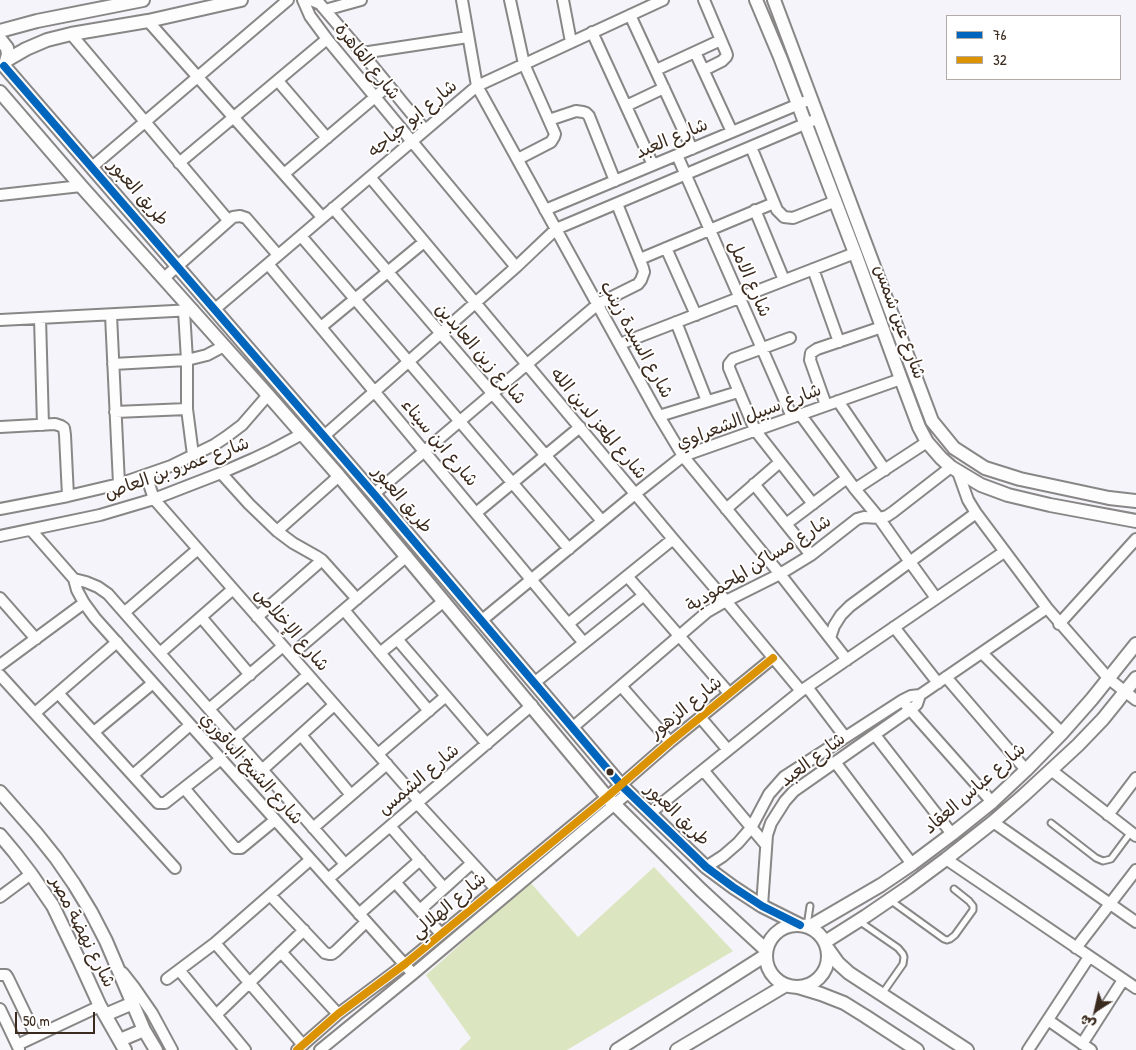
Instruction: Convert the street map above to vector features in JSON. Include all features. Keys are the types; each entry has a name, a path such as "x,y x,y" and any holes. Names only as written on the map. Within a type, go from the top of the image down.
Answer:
{"street":[{"path":"0,31 37,21 143,0"},
{"path":"4,66 26,49 47,40 148,21 241,0"},
{"path":"92,167 288,0"},
{"name":"شارع القاهرة","path":"303,0 310,16 327,39 516,267"},
{"name":"شارع القاهرة","path":"310,0 320,4 424,130"},
{"path":"325,10 361,0"},
{"name":"شارع السيدة زينب","path":"462,0 477,86 659,416 683,456 780,574 847,660"},
{"path":"510,0 524,64 554,134 551,142 518,159"},
{"path":"563,0 571,42"},
{"path":"704,0 726,52 726,57 722,62 704,70"},
{"name":"شارع عين شمس","path":"756,0 806,123 919,427 927,442 954,470 981,485 1008,495 1076,511 1136,521"},
{"name":"شارع عين شمس","path":"774,0 932,421 954,448 985,468 1020,479 1136,502"},
{"name":"شارع ابو حباجه","path":"215,309 477,86 660,1"},
{"path":"630,15 692,149"},
{"path":"148,21 322,217"},
{"path":"592,32 653,165"},
{"path":"71,34 228,220"},
{"path":"362,53 468,37"},
{"path":"0,39 8,54 4,66"},
{"path":"179,163 327,39"},
{"path":"656,70 721,40"},
{"path":"695,52 732,132"},
{"name":"طريق العبور","path":"4,66 374,494 624,789 706,867 733,888 762,906 805,926"},
{"path":"278,81 327,138"},
{"path":"284,174 388,86"},
{"path":"626,106 664,88"},
{"name":"طريق العبور","path":"0,92 164,278 189,311 224,346 340,476 611,800 766,952"},
{"name":"شارع العبد","path":"545,210 811,98"},
{"path":"549,120 576,111 583,112 589,116 615,181"},
{"path":"324,436 556,230 818,118"},
{"path":"751,146 780,214 793,218 836,202"},
{"name":"شارع الامل","path":"677,155 762,348 796,416 879,518 936,598"},
{"name":"شارع المعز لدين الله","path":"370,177 773,658 804,689 846,737"},
{"path":"0,196 81,186"},
{"path":"640,259 774,203"},
{"path":"374,494 598,304 638,284 644,272 643,268 617,204"},
{"name":"شارع زين العابدين","path":"333,208 602,521"},
{"path":"755,210 784,280"},
{"path":"164,278 233,217 240,216 246,218 278,255"},
{"path":"301,236 569,548"},
{"path":"321,327 424,242"},
{"path":"666,248 696,315"},
{"path":"620,344 855,253"},
{"name":"شارع ابن سيناء","path":"268,264 584,643"},
{"path":"813,269 839,342"},
{"path":"0,320 189,311 187,409 193,455"},
{"path":"111,315 118,484"},
{"path":"40,318 43,424"},
{"path":"676,322 707,401"},
{"path":"826,405 810,360 813,351 882,328"},
{"path":"790,338 733,359 730,361 729,371 755,430 813,504"},
{"path":"113,364 187,360 207,355 224,346"},
{"name":"شارع سبيل الشعراوي","path":"481,621 683,456 901,379"},
{"path":"659,416 738,392"},
{"name":"شارع عمرو بن العاص","path":"0,509 118,484 171,466 220,441 242,425 268,395"},
{"path":"838,401 885,470"},
{"path":"116,412 187,409"},
{"path":"0,427 58,424 64,428 68,496"},
{"path":"476,513 580,427"},
{"name":"شارع عمرو بن العاص","path":"0,536 100,515 154,499 222,473 302,434"},
{"path":"855,489 927,442"},
{"path":"726,509 780,462"},
{"path":"954,470 976,513 1046,608 1109,679 1131,696"},
{"name":"شارع مساكن المحمودية","path":"572,728 707,612 780,574 811,555 858,519 887,516 954,470"},
{"path":"222,473 249,504 277,531 322,560 357,599"},
{"name":"شارع الإخلاص","path":"146,475 154,499 496,889"},
{"path":"277,531 340,476"},
{"path":"786,524 847,478"},
{"path":"754,484 811,555"},
{"path":"830,638 834,626 841,615 976,513"},
{"name":"شارع الشيخ الباقوري","path":"31,530 74,579 77,590 95,618 413,974"},
{"path":"568,624 673,539"},
{"path":"1059,624 1136,539"},
{"path":"125,612 198,549"},
{"path":"650,813 804,689 1004,552"},
{"path":"291,655 407,556"},
{"path":"257,617 322,560"},
{"path":"627,576 729,693"},
{"name":"شارع الشيخ الباقوري","path":"74,579 98,587 108,594 345,864"},
{"path":"160,653 233,589"},
{"path":"534,683 644,595"},
{"path":"0,598 36,638"},
{"path":"380,653 444,601"},
{"path":"0,665 84,603"},
{"name":"شارع العبد","path":"706,867 738,843 751,828 769,794 784,777 903,700 911,696 920,695 1046,608"},
{"path":"344,610 429,711"},
{"path":"201,617 250,675"},
{"path":"894,628 1026,770"},
{"path":"397,639 487,744"},
{"path":"35,713 117,642"},
{"name":"شارع عباس العقاد","path":"805,926 881,885 912,864 992,802 1062,733 1109,679 1136,644"},
{"path":"209,709 284,646"},
{"path":"982,653 1062,733"},
{"name":"شارع الزهور","path":"624,789 670,742 773,658"},
{"path":"0,675 175,868"},
{"path":"235,738 308,675"},
{"name":"شارع عباس العقاد","path":"827,946 946,859 993,822 1078,745 1103,719 1131,696 1136,678"},
{"path":"94,732 153,683"},
{"path":"620,686 670,742"},
{"path":"58,693 160,804 165,803 221,759"},
{"name":"شارع العبد","path":"762,906 767,835 771,823 785,801 794,791 910,710 917,704 920,695"},
{"path":"378,754 446,696"},
{"path":"903,700 992,802"},
{"path":"262,770 334,705"},
{"name":"شارع الشمس","path":"328,879 532,705"},
{"path":"700,717 728,750"},
{"path":"133,775 190,725"},
{"path":"874,734 952,834"},
{"path":"301,735 351,795"},
{"path":"835,762 912,864"},
{"path":"314,828 386,764"},
{"path":"704,770 766,845"},
{"path":"1051,770 1133,834"},
{"path":"1108,815 1136,778"},
{"path":"184,788 235,848 241,848 275,820"},
{"name":"شارع الهلالي","path":"320,1050 413,974 624,789"},
{"name":"شارع نهضة مصر","path":"0,792 56,858 91,912 106,941 144,1030 156,1050"},
{"name":"شارع الهلالي","path":"300,1047 338,1014 405,964 496,889 611,800"},
{"path":"993,822 1136,922"},
{"path":"390,826 444,888"},
{"name":"شارع نهضة مصر","path":"0,835 31,874 53,906 122,1045"},
{"path":"946,859 1136,988"},
{"path":"167,979 215,942 310,860"},
{"path":"270,894 329,954 336,951 395,882 420,860"},
{"path":"420,910 472,863"},
{"path":"1076,948 1136,870"},
{"path":"0,897 31,874"},
{"path":"395,882 441,934"},
{"path":"917,1050 844,1004 821,994 778,980 771,973 767,964 766,952 769,941 782,928 791,925 805,926 818,933 838,963 849,973 967,1050"},
{"path":"216,1015 304,930"},
{"path":"215,942 300,1047"},
{"path":"677,1050 792,986 808,985 818,980 825,971 828,961 827,946"},
{"path":"281,952 338,1014"},
{"path":"617,1050 766,952"},
{"path":"1028,1050 1089,956"},
{"path":"117,966 152,1013 172,1050"},
{"path":"179,970 245,1050"},
{"path":"0,974 6,975 8,978 36,1036"},
{"path":"1048,1020 1086,1047 1123,980"},
{"path":"0,1009 19,1047 36,1036 103,1010 133,1003"},
{"path":"122,1045 144,1030"}],"lane":[{"path":"1051,823 1096,858 1103,861 1111,859 1133,834"},
{"path":"890,900 947,940 955,935 973,910 971,903 954,890"},
{"path":"805,926 810,906"},
{"path":"859,921 898,948 904,957 902,964 882,994"}],"green space":[{"path":"654,867 733,951 567,1050 459,1050 471,1038 426,975 530,882 578,937"}],"transit line":[{"name":"76","path":"4,66 374,494 621,785 706,867 762,906 800,925"},
{"name":"32","path":"297,1050 338,1014 405,964 773,658"}]}
